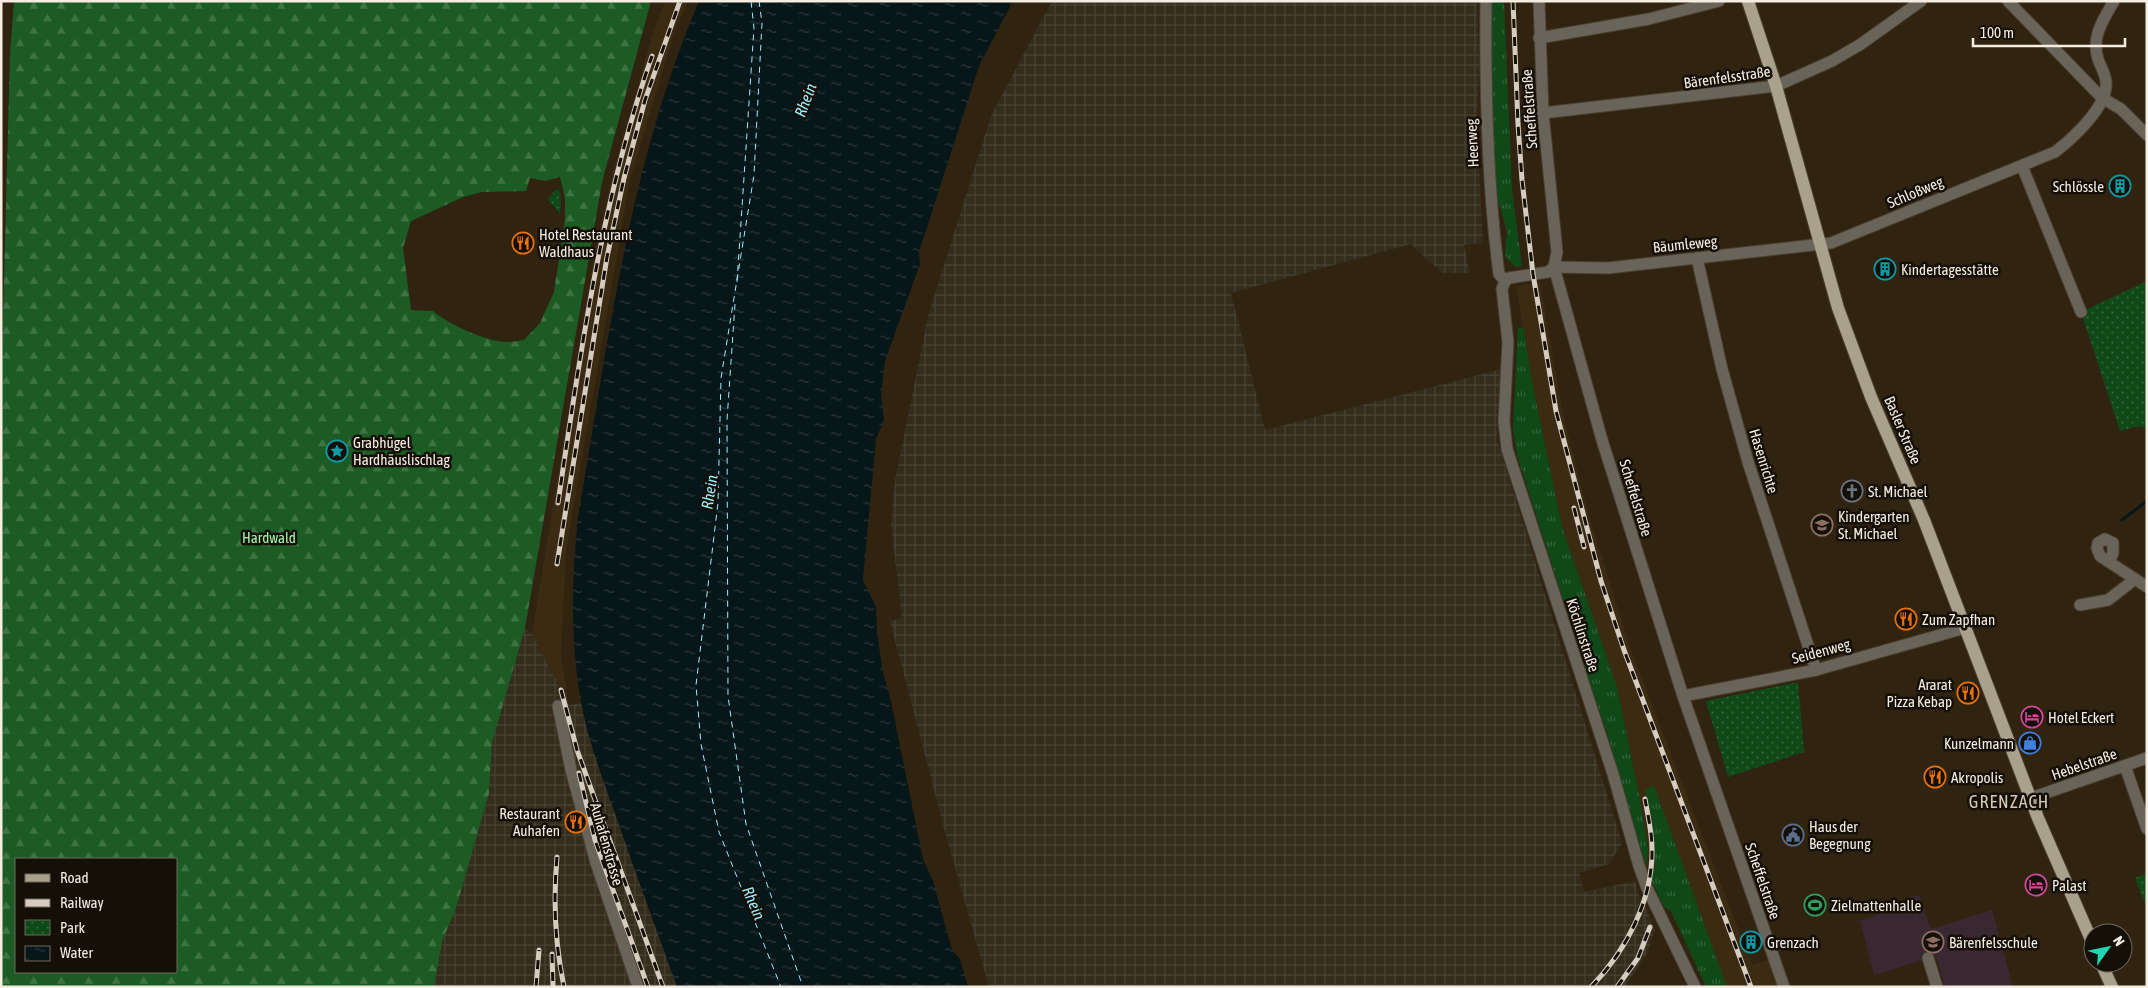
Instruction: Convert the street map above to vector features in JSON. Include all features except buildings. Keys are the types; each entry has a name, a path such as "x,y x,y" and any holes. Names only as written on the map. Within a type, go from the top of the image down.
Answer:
{"main road":[{"name":"Basler Straße","path":"1748,1 1776,86 1838,308 1865,380 1924,520 2048,841 2084,923"},
{"path":"2106,973 2112,987"}],"street":[{"name":"Heerweg","path":"1486,1 1485,103 1490,196 1499,274 1507,280"},
{"name":"Scheffelstraße","path":"1539,1 1543,114 1557,252 1554,267 1602,440 1683,696 1784,987"},
{"path":"1539,38 1650,18 1719,1"},
{"name":"Bärenfelsstraße","path":"1543,114 1776,86 1832,61 1861,44 1921,1"},
{"path":"2008,1 2102,98 2121,109 2147,135"},
{"path":"2102,98 2107,86 2098,59 2096,38 2102,21 2114,1"},
{"name":"Schloßweg","path":"1819,245 1831,243 2055,152 2073,139 2089,121 2102,98"},
{"path":"2022,166 2081,312"},
{"name":"Bäumleweg","path":"1554,267 1608,268 1819,245"},
{"name":"Hasenrichte","path":"1697,258 1722,368 1748,462 1816,670"},
{"path":"1507,280 1548,272 1554,267"},
{"name":"Köchlinstraße","path":"1507,280 1502,290 1508,342 1504,421 1506,449 1613,774 1647,888 1695,987"},
{"path":"2109,562 2147,587"},
{"path":"2080,605 2108,600 2135,579"},
{"name":"Seidenweg","path":"1683,696 1816,670 1965,628"},
{"name":"Auhafenstrasse","path":"558,706 571,770 596,863 638,987"},
{"name":"Hebelstraße","path":"2031,798 2147,758"},
{"path":"2125,766 2147,829"},
{"path":"1928,958 1937,987"}],"shaded area":[{"path":"665,1 688,1 675,30 630,180 566,551 561,656 569,705 532,634 593,261 612,176 653,33"},
{"path":"1052,1 1477,1 1479,62 1477,123 1483,243 1464,245 1470,273 1442,273 1411,244 1231,293 1265,430 1502,369 1497,439 1622,843 1609,864 1579,873 1584,892 1635,881 1642,906 1646,907 1655,930 1647,953 1625,987 989,987 945,832 890,621 902,618 891,524 895,481 928,316 991,116"},
{"path":"1540,282 1562,410 1588,513 1630,647 1752,965 1768,960 1778,987 1706,987 1671,911 1664,907 1646,867 1648,848 1617,687 1562,527 1532,382 1516,286"},
{"path":"525,628 532,634 569,705 582,703 600,771 677,987 434,987 442,942 457,905 489,793 492,743"},
{"name":"Bärenfelsschule","path":"1919,895 1931,929 1992,910 2013,987 1945,987 1936,956 1874,975 1860,920 1910,905 1908,898"}],"green space":[{"name":"Hardwald","path":"14,1 651,1 602,182 525,628 492,743 489,793 457,905 442,942 434,987 1,987 1,392 10,55","holes":["560,177 565,198 565,219 554,292 540,323 524,340 505,342 488,339 457,326 433,311 411,310 403,248 411,221 463,197 482,192 526,191 530,178 545,181"]},
{"path":"1489,1 1504,1 1512,190 1522,266 1516,267 1507,259 1505,254 1507,231 1494,187"},
{"path":"559,189 561,199 560,213 548,200 554,191"},
{"path":"2147,281 2147,429 2139,426 2120,431 2081,312"},
{"path":"1523,327 1532,382 1562,527 1617,687 1648,848 1646,867 1608,736 1584,665 1583,649 1575,637 1517,455 1513,429 1518,328"},
{"path":"1798,682 1804,752 1728,777 1706,701"},
{"path":"1654,786 1727,987 1706,987 1671,911 1664,907 1651,879 1655,864 1652,821 1645,789"},
{"path":"2147,874 2147,908 2135,878"}],"water":[{"name":"Rhein","path":"699,1 1013,1 979,66 919,252 920,264 885,361 881,394 884,420 876,439 863,580 876,607 877,632 883,673 891,701 923,859 933,881 952,950 960,959 968,987 677,987 603,781 587,730 579,692 574,643 573,592 578,517 611,321 638,190 655,126 675,63"}],"waterway":[{"path":"2122,520 2147,501"}],"ferry route":[{"path":"737,282 754,28 751,1"},
{"path":"759,1 762,23 754,175 721,378 718,503 696,685 701,744 719,832 781,987"},
{"path":"735,304 727,420 728,696 746,824 803,987"}],"railway":[{"path":"557,564 607,257 624,178 645,100 680,1"},
{"path":"1513,1 1522,180 1533,274 1556,411 1601,581 1624,650 1751,987"},
{"path":"558,503 594,277 619,165 652,56"},
{"path":"1574,508 1584,547"},
{"path":"561,690 577,750 663,987"},
{"path":"579,773 595,840 648,987"},
{"path":"1591,987 1604,973 1626,941 1635,924 1648,887 1652,843 1645,799"},
{"path":"557,857 556,922 564,987"},
{"path":"1617,987 1638,958 1650,927"},
{"path":"536,987 539,950"},
{"path":"552,954 553,987"}],"place":[{"name":"Schlössle","path":"2120,186"},
{"name":"Hotel Restaurant Waldhaus","path":"523,243"},
{"name":"Kindertagesstätte","path":"1885,269"},
{"name":"Grabhügel Hardhäuslischlag","path":"337,451"},
{"name":"St. Michael","path":"1852,491"},
{"name":"Kindergarten St. Michael","path":"1822,525"},
{"name":"Zum Zapfhan","path":"1906,619"},
{"name":"Ararat Pizza Kebap","path":"1968,693"},
{"name":"Hotel Eckert","path":"2032,717"},
{"name":"Kunzelmann","path":"2030,743"},
{"name":"Akropolis","path":"1935,777"},
{"name":"Restaurant Auhafen","path":"576,822"},
{"name":"Haus der Begegnung","path":"1793,835"},
{"name":"Palast","path":"2036,885"},
{"name":"Zielmattenhalle","path":"1815,905"},
{"name":"Grenzach","path":"1751,942"},
{"name":"Bärenfelsschule","path":"1933,942"}],"district":[{"name":"GRENZACH","path":"2009,801"}]}
